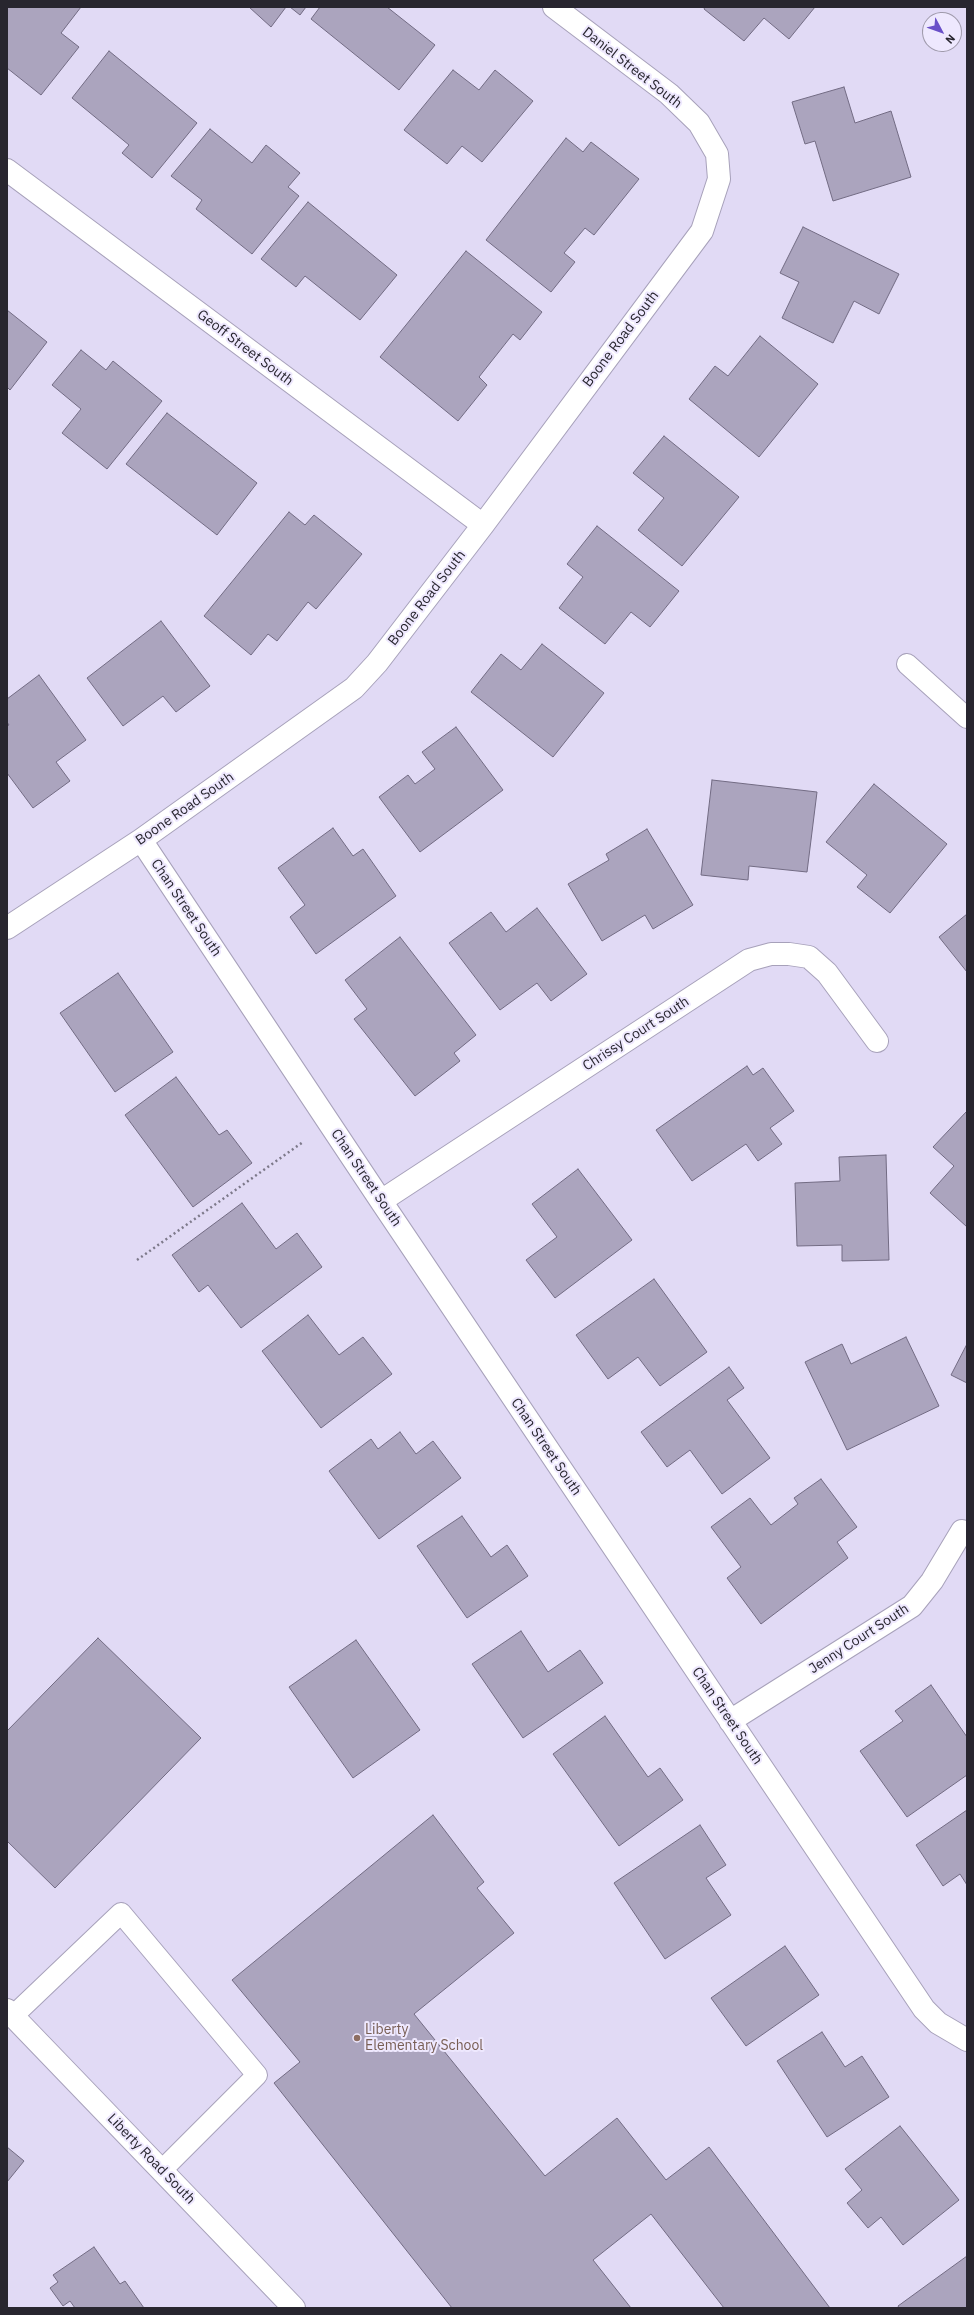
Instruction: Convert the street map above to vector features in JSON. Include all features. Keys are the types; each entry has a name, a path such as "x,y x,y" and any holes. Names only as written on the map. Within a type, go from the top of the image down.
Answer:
{"street":[{"name":"Daniel Street South","path":"554,7 668,94 699,123 717,154"},
{"name":"Boone Road South","path":"7,928 141,840 354,688 377,663 483,525 702,231 719,179 717,154"},
{"name":"Geoff Street South","path":"7,170 483,525"},
{"name":"Chan Street South","path":"141,840 329,1124 924,2009 938,2023 967,2040"},
{"name":"Chrissy Court South","path":"381,1201 749,960 771,954 789,954 809,957 827,973 877,1041"},
{"name":"Jenny Court South","path":"730,1721 912,1606 932,1581 962,1531"},
{"name":"Liberty Road South","path":"10,2013 294,2308"}],"lane":[{"path":"907,664 967,718"},
{"path":"10,2013 121,1913 257,2075 162,2170"}],"path":[{"path":"137,1260 329,1124"}],"building":[{"path":"7,7 81,7 61,33 79,47 41,95 7,68"},
{"path":"249,7 286,7 271,27"},
{"path":"290,7 306,7 300,15"},
{"path":"320,7 387,7 435,45 399,90 311,19"},
{"path":"705,7 815,7 789,39 764,18 744,41 704,9"},
{"path":"109,51 197,123 152,178 122,153 129,145 72,98"},
{"path":"453,70 479,90 495,70 533,101 482,162 462,146 447,164 404,130"},
{"path":"844,87 855,123 891,111 911,177 833,201 815,141 805,144 792,102"},
{"path":"210,129 252,163 266,145 300,173 288,187 299,196 252,254 196,209 202,200 171,176"},
{"path":"566,138 583,152 591,142 639,179 594,235 585,228 564,253 575,262 551,292 486,240"},
{"path":"308,202 397,275 360,320 305,276 296,287 261,259"},
{"path":"803,227 899,274 879,314 854,301 833,343 782,318 799,282 780,273"},
{"path":"466,251 542,312 520,340 513,334 479,377 487,385 458,421 380,357"},
{"path":"7,310 47,342 10,390 7,387"},
{"path":"760,336 818,384 759,457 689,399 715,366 728,376"},
{"path":"81,350 106,370 113,361 162,401 107,469 62,433 81,409 52,385"},
{"path":"167,413 257,483 217,535 126,464"},
{"path":"664,436 739,497 682,566 638,530 664,498 633,473"},
{"path":"289,512 305,525 314,515 362,554 316,609 308,602 277,641 268,634 251,655 204,616"},
{"path":"597,526 679,591 650,627 631,612 605,644 559,608 583,577 567,564"},
{"path":"161,621 210,686 176,712 163,696 123,726 87,678"},
{"path":"542,644 604,693 553,757 471,692 501,654 521,670"},
{"path":"39,675 86,740 56,762 70,781 33,808 7,773 7,726 9,725 7,722 7,699"},
{"path":"456,727 503,790 420,852 379,797 408,775 415,784 435,769 422,752"},
{"path":"712,780 817,792 807,872 749,866 748,880 701,875"},
{"path":"874,784 947,844 890,913 857,887 867,875 826,842"},
{"path":"333,828 353,856 363,849 396,896 316,954 290,917 305,905 278,868"},
{"path":"647,829 693,905 653,929 645,915 602,941 568,884 609,860 606,854"},
{"path":"537,908 587,974 551,1001 537,983 500,1010 449,943 491,912 506,932"},
{"path":"967,914 967,972 939,937"},
{"path":"400,937 476,1035 454,1053 460,1061 415,1096 354,1019 367,1009 345,980"},
{"path":"118,973 173,1052 115,1092 60,1013"},
{"path":"747,1066 753,1075 763,1068 794,1111 770,1128 782,1144 758,1161 746,1144 692,1181 656,1130"},
{"path":"176,1077 219,1135 227,1130 252,1163 193,1207 125,1115"},
{"path":"967,1111 967,1227 930,1193 954,1166 933,1147"},
{"path":"886,1155 889,1260 842,1261 842,1245 797,1246 795,1183 840,1181 839,1157"},
{"path":"578,1169 632,1240 555,1298 526,1260 557,1237 532,1204"},
{"path":"242,1203 276,1249 297,1233 322,1267 241,1328 208,1285 199,1292 172,1255"},
{"path":"654,1279 707,1352 660,1386 638,1357 608,1379 576,1335"},
{"path":"308,1315 339,1355 363,1337 392,1374 321,1428 262,1351"},
{"path":"906,1337 939,1406 847,1450 805,1362 842,1344 851,1364"},
{"path":"967,1344 967,1383 951,1375"},
{"path":"729,1367 744,1388 727,1400 770,1458 722,1494 690,1450 667,1467 641,1432"},
{"path":"400,1432 416,1454 433,1441 461,1478 379,1539 329,1471 371,1439 378,1449"},
{"path":"821,1479 857,1527 837,1542 848,1558 761,1624 727,1578 741,1567 711,1527 750,1498 771,1525 798,1504 794,1498"},
{"path":"462,1516 491,1557 507,1545 528,1576 467,1618 417,1546"},
{"path":"521,1631 548,1672 580,1650 603,1683 523,1738 472,1664"},
{"path":"98,1638 201,1738 55,1888 7,1841 7,1731"},
{"path":"356,1640 420,1730 353,1778 289,1687"},
{"path":"931,1685 967,1737 967,1775 907,1817 860,1751 903,1721 895,1711"},
{"path":"605,1716 648,1777 660,1768 683,1800 619,1846 553,1754"},
{"path":"967,1810 967,1885 960,1874 943,1886 916,1845"},
{"name":"Liberty Elementary School","path":"433,1815 484,1882 477,1888 514,1933 414,2014 545,2176 617,2118 666,2180 709,2147 830,2308 724,2308 651,2214 593,2260 631,2308 452,2308 274,2083 300,2062 232,1980"},
{"path":"700,1825 726,1865 706,1878 731,1915 665,1959 614,1883"},
{"path":"785,1946 819,1995 746,2046 711,1998"},
{"path":"822,2032 845,2067 862,2056 889,2097 827,2137 777,2061"},
{"path":"900,2126 959,2200 903,2245 881,2217 868,2228 847,2203 862,2190 845,2169"},
{"path":"7,2147 24,2161 7,2182"},
{"path":"94,2247 120,2284 125,2281 144,2308 75,2308 70,2301 63,2306 50,2288 58,2282 53,2275"},
{"path":"967,2256 967,2308 899,2308 898,2306"}],"place":[{"name":"Liberty Elementary School","path":"357,2038"}]}
